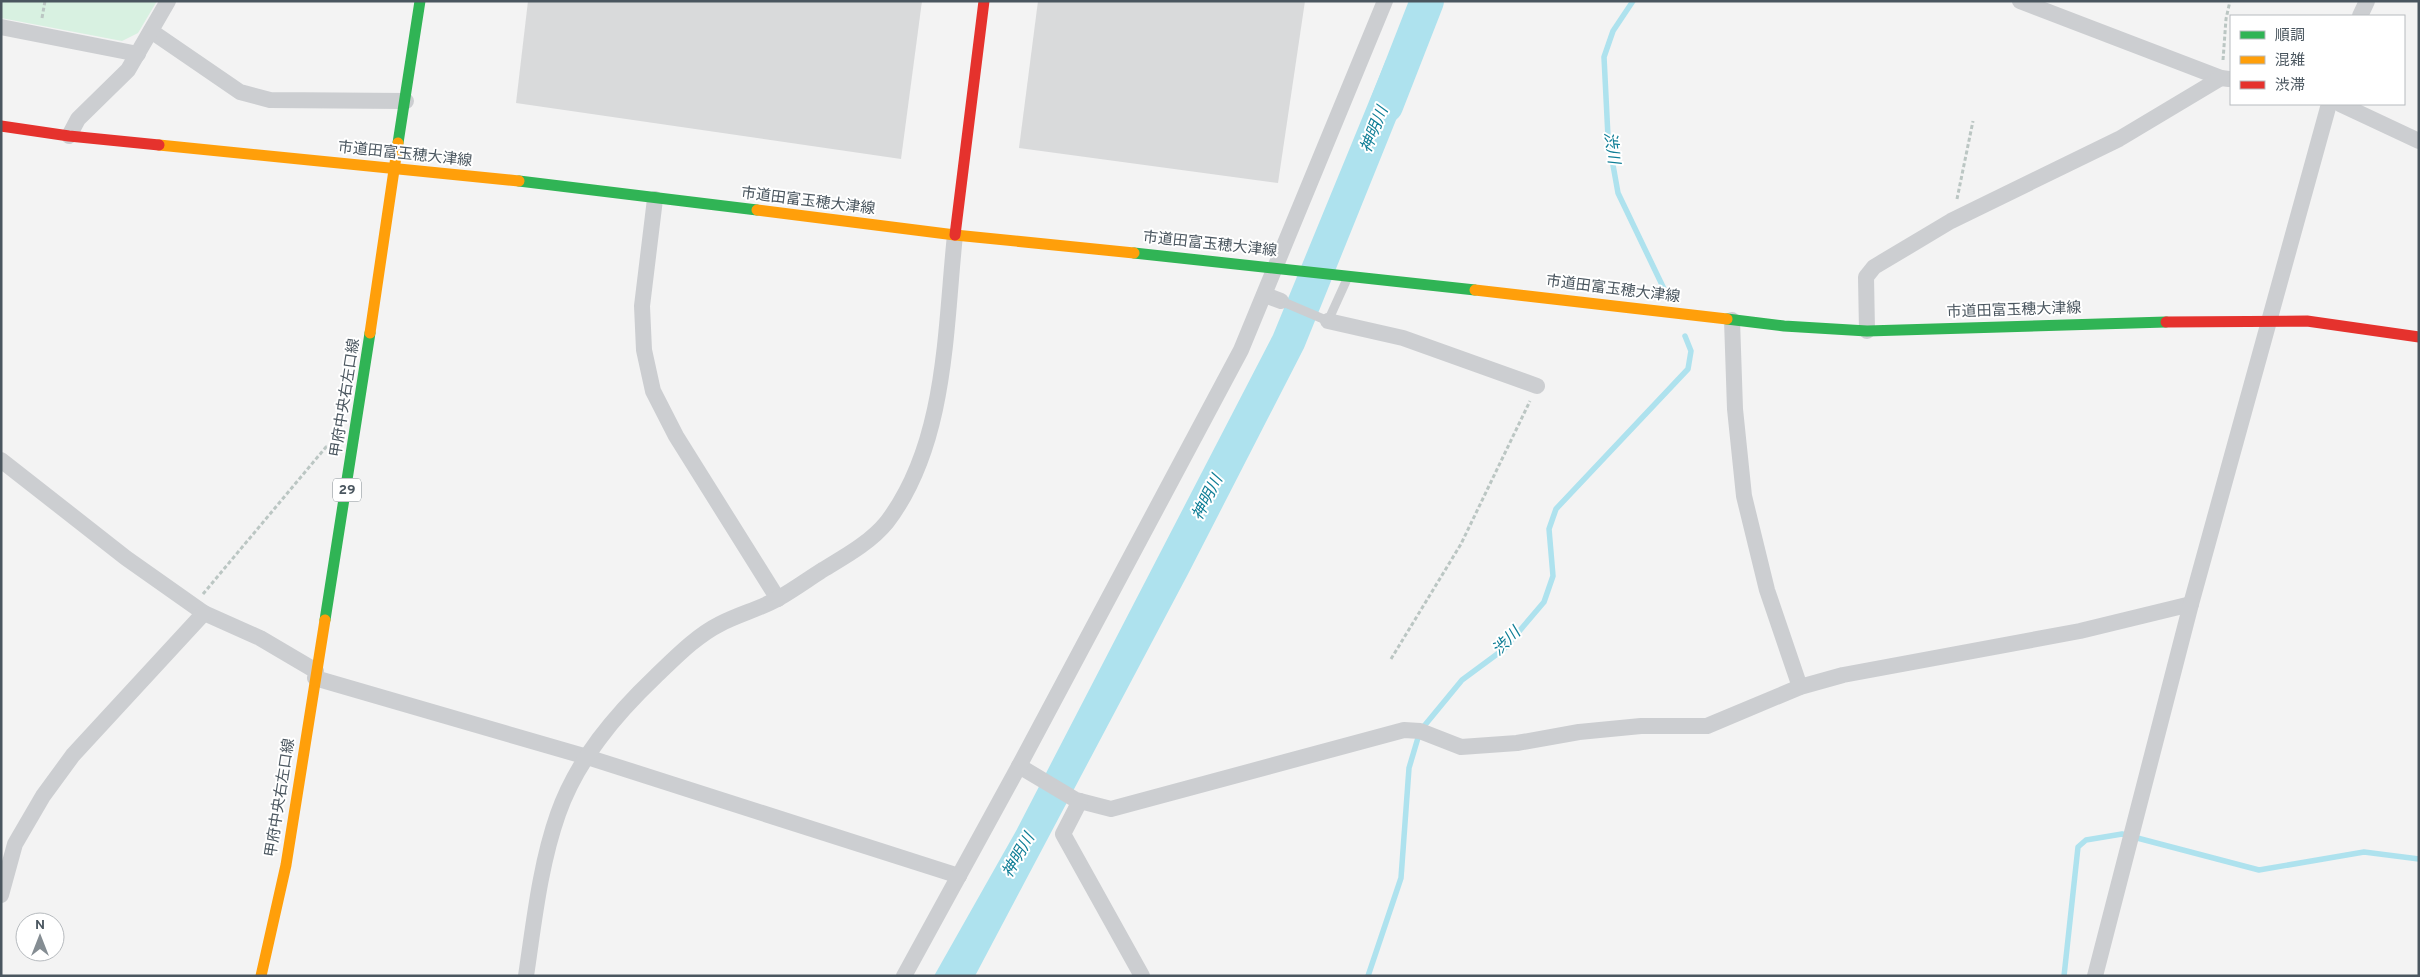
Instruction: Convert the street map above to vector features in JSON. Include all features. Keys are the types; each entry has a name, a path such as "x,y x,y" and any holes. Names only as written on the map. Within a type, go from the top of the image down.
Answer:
{"street":[{"path":"70,136 78,120 128,70 168,1"},
{"name":"甲府中央右左口線","path":"261,976 284,880 315,675 355,440 420,1"},
{"path":"526,976 545,861 558,813 576,775 608,726 642,689 682,651 718,625 778,599 869,539 886,523 916,469 928,436 938,399 955,235 984,1"},
{"path":"904,976 959,876 1025,770 1241,350 1265,295 1284,268 1385,1"},
{"path":"2020,1 2226,79"},
{"path":"2360,15 2367,1"},
{"path":"1,27 138,54"},
{"path":"151,31 240,92 270,100 406,101"},
{"path":"1867,331 1866,277 1874,267 1951,221 2119,139 2226,79"},
{"path":"2095,976 2191,604 2329,105"},
{"path":"2342,105 2419,141"},
{"name":"市道田富玉穂大津線","path":"1,126 70,136 523,181 955,235 1346,274 1784,326 1867,331 2307,321 2419,337"},
{"path":"655,199 642,306 644,350 653,391 676,436 778,599"},
{"path":"1265,295 1281,301"},
{"path":"1324,320 1403,338 1537,386"},
{"path":"1732,320 1735,409 1744,496 1767,590 1800,687"},
{"path":"1,460 126,558 199,610 260,638 315,675 587,757 959,876"},
{"path":"1025,770 1078,800 1111,809 1404,730 1420,731 1461,747 1517,744 1579,732 1641,726 1707,726 1800,687 1843,675 2080,631 2191,604"},
{"path":"1,895 15,844 43,796 73,755 199,610"},
{"path":"1078,800 1063,834 1142,976"}],"lane":[{"path":"1281,301 1324,320 1346,274"}],"path":[{"path":"2226,79 2226,19 2230,1"},
{"path":"1951,221 1973,121"},
{"path":"1391,659 1461,544 1537,386"},
{"path":"199,610 326,446 355,440"}],"green space":[{"path":"1,1 157,1 138,33 122,41 1,18"}],"water":[{"path":"1386,60 1417,68 1304,348 1188,574 975,976 934,976 1016,831 1273,335"}],"building":[{"path":"528,1 922,1 901,159 516,103"},
{"path":"1038,1 1305,1 1278,183 1019,148"}],"waterway":[{"name":"神明川","path":"1386,106 1427,1"},
{"name":"渋川","path":"1633,1 1613,31 1604,57 1608,137 1618,193 1665,291"},
{"name":"渋川","path":"1368,976 1401,878 1409,768 1420,731 1462,680 1504,649 1544,602 1553,576 1549,529 1556,509 1688,369 1691,351 1685,336"},
{"path":"2064,976 2078,847 2086,840 2122,834 2259,870 2364,852 2419,859"}],"traffic: fast":[{"path":"398,143 420,1"},
{"path":"519,181 757,210"},
{"path":"1134,253 1475,290"},
{"path":"1727,319 1784,326 1867,331 2166,322"},
{"path":"325,620 370,333"}],"traffic: slow":[{"path":"370,333 398,143"},
{"path":"159,145 519,181"},
{"path":"757,210 955,235 1134,253"},
{"path":"1475,290 1727,319"},
{"path":"261,976 286,865 325,620"}],"traffic: jam":[{"path":"955,235 984,1"},
{"path":"1,126 69,136 159,145"},
{"path":"2166,322 2307,321 2419,337"}]}
